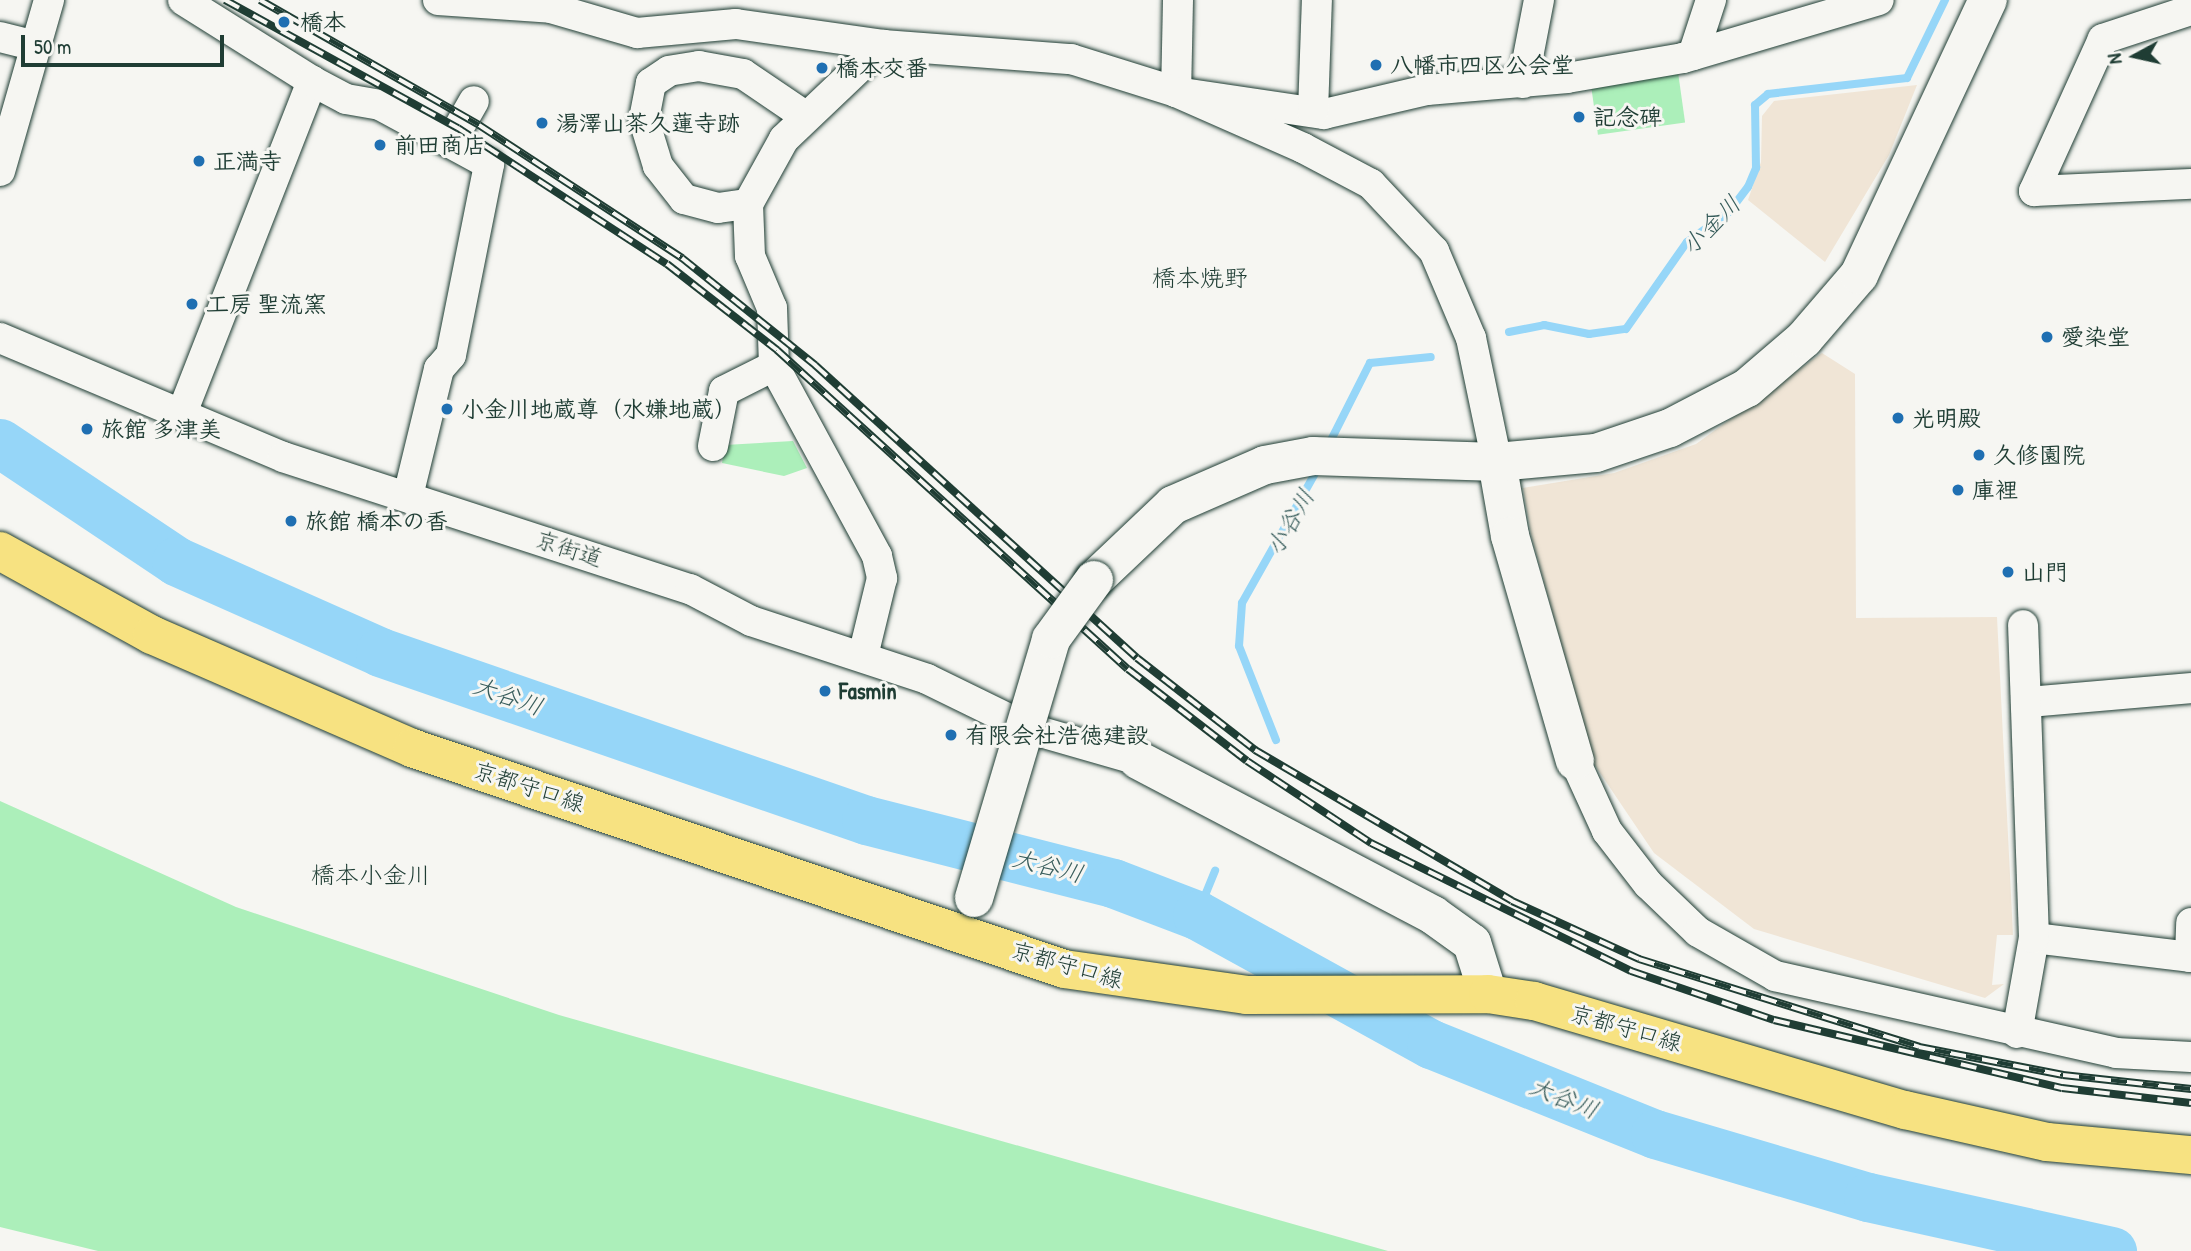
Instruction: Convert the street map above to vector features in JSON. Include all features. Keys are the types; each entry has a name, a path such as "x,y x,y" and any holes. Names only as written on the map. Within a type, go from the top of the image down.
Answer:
{"main road":[{"name":"京都守口線","path":"0,551 152,635 412,748 969,915 1119,981 1301,995 1488,994 1534,1001 1905,1110 2047,1142 2191,1155"}],"street":[{"path":"0,171 49,0"},
{"path":"183,0 312,81 346,99 380,105 489,164 451,355 439,369 408,496"},
{"path":"438,0 599,12 637,33 736,24 883,45 1072,59 1176,92 1371,184 1434,251 1471,338 1510,536 1575,761 1607,831 1648,884 1698,932 1775,976 2017,1033 2116,1053 2191,1057"},
{"path":"1176,92 1178,0"},
{"path":"1313,112 1317,0"},
{"path":"1523,83 1539,0"},
{"path":"1693,55 1711,0"},
{"path":"1176,92 1313,112 1427,90 1523,83 1693,55 1879,0"},
{"path":"969,915 1051,639 1094,580 1173,505 1265,465 1313,456 1497,462 1596,453 1670,428 1747,388 1804,339 1859,275 1989,0"},
{"path":"2191,10 2103,39 2034,191 2191,184"},
{"path":"0,37 36,46"},
{"path":"863,656 882,578 877,556 774,366 772,309 750,256 748,204 805,116 883,45"},
{"path":"748,204 718,208 684,199 648,141 644,120 651,83 668,71 724,66 759,82 805,116"},
{"path":"182,413 312,81"},
{"path":"450,143 474,101"},
{"name":"京街道","path":"0,338 283,457 690,589 751,621 863,656 1027,728 1138,760"},
{"path":"713,446 723,391 774,366"},
{"path":"2017,1033 2034,938 2029,702 2022,625"},
{"path":"2029,702 2191,688"},
{"path":"1138,760 1433,915 1472,943 1488,994"},
{"path":"2034,938 2190,957 2191,923"}],"shaded area":[{"path":"1917,85 1889,155 1825,262 1748,200 1761,162 1762,116 1774,101"},
{"path":"1822,353 1855,374 1856,618 1997,617 2013,935 1997,935 1992,985 2004,984 1985,998 1754,929 1654,853 1594,764 1531,534 1523,488 1614,473 1696,444"}],"green space":[{"path":"1678,72 1685,123 1598,135 1591,84"},
{"path":"793,441 807,468 784,476 722,463 725,445"},
{"path":"0,801 236,907 559,1015 1388,1251 98,1251 0,1227"}],"waterway":[{"name":"小金川","path":"1509,332 1544,325 1589,334 1626,329 1687,242 1729,212 1748,187 1756,168 1755,105 1768,94 1907,78 1945,0"},
{"name":"小谷川","path":"1328,446 1370,363 1431,357"},
{"name":"大谷川","path":"0,443 176,561 380,652 866,820 1113,883 1197,915 1431,1044 1655,1134 1868,1197 2112,1251"},
{"name":"小谷川","path":"1276,740 1239,646 1242,603 1318,468"},
{"name":"小金川","path":"1197,915 1215,871"}],"railway":[{"path":"225,0 458,128 667,264 777,350 1128,669 1247,761 1371,843 1631,971 1774,1020 2062,1088 2191,1103"},
{"path":"260,0 479,125 682,258 815,365 1137,658 1255,750 1512,901 1639,959 1919,1047 2063,1075 2191,1089"}],"place":[{"name":"橋本","path":"284,22"},
{"name":"八幡市四区公会堂","path":"1376,65"},
{"name":"橋本交番","path":"822,68"},
{"name":"記念碑","path":"1579,117"},
{"name":"湯澤山茶久蓮寺跡","path":"542,123"},
{"name":"前田商店","path":"380,145"},
{"name":"正満寺","path":"199,161"},
{"name":"工房 聖流窯","path":"192,304"},
{"name":"愛染堂","path":"2047,337"},
{"name":"小金川地蔵尊（水嫌地蔵）","path":"447,409"},
{"name":"光明殿","path":"1898,418"},
{"name":"旅館 多津美","path":"87,429"},
{"name":"久修園院","path":"1979,455"},
{"name":"庫裡","path":"1958,490"},
{"name":"旅館 橋本の香","path":"291,521"},
{"name":"山門","path":"2008,572"},
{"name":"Fasmin","path":"825,691"},
{"name":"有限会社浩徳建設","path":"951,735"}],"district":[{"name":"橋本焼野","path":"1200,278"},
{"name":"橋本小金川","path":"371,875"}]}
